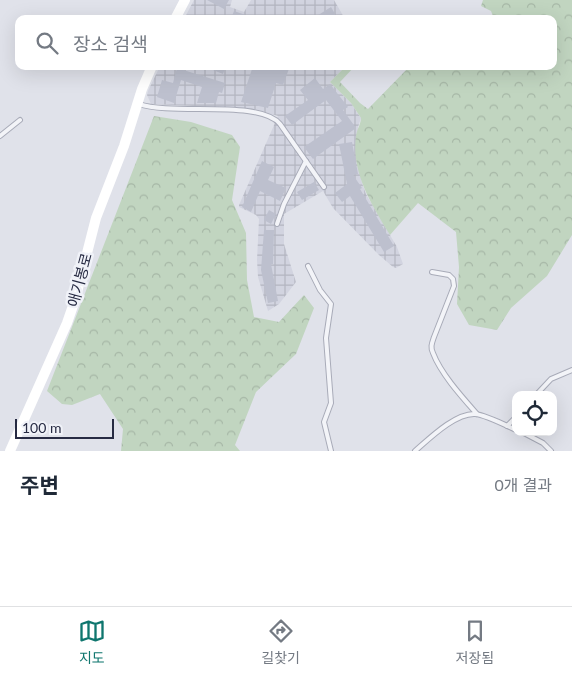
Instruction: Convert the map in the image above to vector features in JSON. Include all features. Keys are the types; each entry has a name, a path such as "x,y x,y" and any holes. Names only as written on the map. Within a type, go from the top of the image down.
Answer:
{"main road":[{"path":"177,15 185,0"},
{"name":"애기봉로","path":"10,451 73,308 96,218 150,70"}],"lane":[{"path":"137,104 156,109 237,110 258,113 273,118 280,124 324,187"},
{"path":"0,136 20,120"},
{"path":"277,224 284,204 306,161"},
{"path":"308,266 320,290 331,304 326,338 331,403 324,422 331,451"},
{"path":"432,272 449,275 453,279 454,286 434,337 431,346 432,352 449,380 477,414 512,428"},
{"path":"540,391 551,379 572,370"},
{"path":"415,451 456,420 477,414"},
{"path":"507,426 512,421"},
{"path":"530,436 543,443 551,451"}],"shaded area":[{"path":"194,0 232,0 230,7 244,12 251,0 334,0 343,15 186,15"},
{"path":"158,70 342,70 330,82 351,103 361,118 358,127 357,157 362,183 366,194 397,247 403,264 396,268 393,267 379,255 333,208 323,191 284,214 284,244 296,282 279,304 268,311 258,277 259,219 256,215 239,207 239,205 278,116 255,109 151,104 147,95"}],"green space":[{"path":"483,0 572,0 572,235 547,276 511,308 497,330 469,325 457,304 459,267 456,232 418,203 390,235 370,200 360,176 355,150 356,136 361,118 351,103 330,82 342,70 351,70 340,82 368,109 406,70 557,70 557,15 492,15 491,11 481,6"},
{"path":"154,116 191,122 232,135 240,147 232,200 246,233 247,280 254,317 279,322 304,295 314,308 296,354 256,392 235,445 240,451 121,451 123,429 100,394 72,405 62,404 47,391"}],"building":[{"path":"207,0 229,0 224,9"},
{"path":"331,7 336,15 318,15"},
{"path":"234,11 245,15 232,15"},
{"path":"176,70 183,70 225,83 222,93 219,92 216,103 197,103 202,87 181,80 174,103 157,97 162,80 173,83"},
{"path":"213,70 224,70 223,74"},
{"path":"252,70 289,70 283,85 276,83 268,108 241,102"},
{"path":"315,78 323,89 330,84 348,107 343,110 356,128 313,159 304,147 342,121 326,100 292,125 285,116 308,100 300,90"},
{"path":"352,142 358,174 353,175 394,246 384,252 350,196 342,202 335,193 347,184 339,144"},
{"path":"262,161 274,167 268,180 286,188 280,201 260,191 251,212 242,207"},
{"path":"314,182 319,190 302,200 297,192"},
{"path":"269,210 276,214 271,224 264,220"},
{"path":"264,230 274,230 273,264 271,264 278,301 268,303 261,270"}]}
